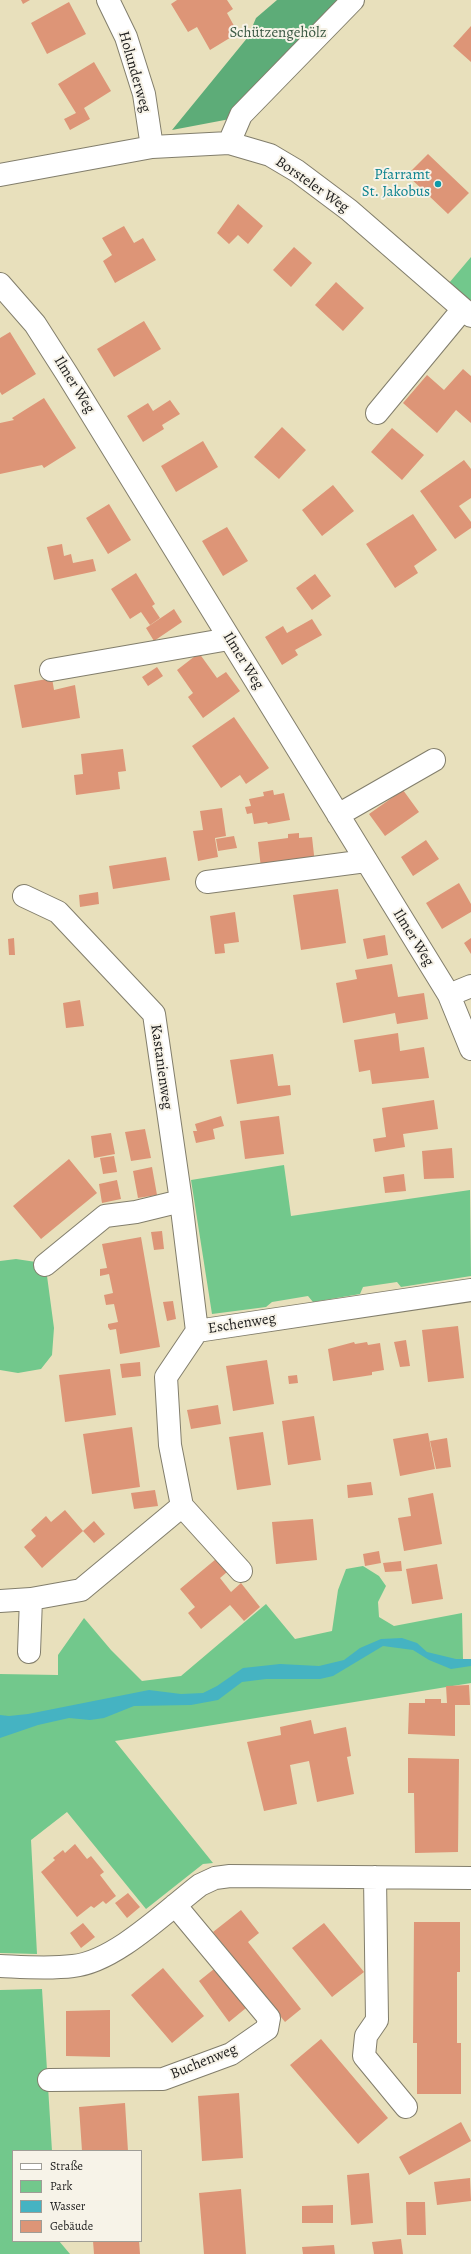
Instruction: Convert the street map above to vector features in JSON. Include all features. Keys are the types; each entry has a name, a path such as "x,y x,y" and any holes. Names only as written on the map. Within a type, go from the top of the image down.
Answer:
{"street":[{"name":"Holunderweg","path":"108,0 126,37 144,94 152,147"},
{"path":"229,143 241,115 353,0"},
{"name":"Borsteler Weg","path":"0,175 152,147 229,143 270,155 297,171 349,210 467,312"},
{"name":"Ilmer Weg","path":"0,284 35,324 449,995 471,1049"},
{"path":"377,413 467,312"},
{"path":"51,670 229,638"},
{"path":"338,815 434,760"},
{"path":"207,882 366,861"},
{"name":"Kastanienweg","path":"24,896 58,912 154,1014 181,1201 197,1331"},
{"path":"449,995 471,986"},
{"path":"46,1265 105,1216 136,1212 181,1201"},
{"name":"Eschenweg","path":"182,1506 170,1445 166,1377 197,1331 471,1290"},
{"path":"0,1601 31,1599 81,1590 182,1506 241,1571"},
{"path":"29,1652 31,1599"},
{"path":"0,1966 73,1966 95,1961 113,1953 200,1885 215,1878 230,1876 471,1878"},
{"path":"375,1877 377,2020 366,2036 364,2056 406,2107"},
{"name":"Buchenweg","path":"49,2080 163,2079 231,2054 267,2029 268,2018 175,1904"}],"green space":[{"name":"Schützengehölz","path":"277,0 345,0 230,119 172,130 248,37 256,18"},
{"path":"471,257 471,302 449,283"},
{"path":"284,1165 291,1216 470,1190 471,1276 401,1287 397,1282 363,1287 360,1294 313,1302 308,1296 272,1302 266,1307 212,1314 191,1180"},
{"path":"16,1259 36,1262 47,1276 54,1328 52,1355 41,1369 18,1373 0,1370 0,1261"},
{"path":"363,1566 379,1576 386,1586 378,1602 379,1617 394,1626 462,1613 463,1659 471,1659 471,1683 115,1741 213,1863 203,1864 146,1909 67,1812 31,1840 37,1954 0,1953 0,1674 58,1675 58,1655 84,1618 111,1650 142,1681 181,1676 266,1604 295,1639 332,1631 338,1590 346,1569"},
{"path":"42,1989 52,2150 12,2150 12,2242 60,2242 70,2254 0,2254 0,1990"}],"water":[{"path":"402,1638 417,1643 427,1652 456,1659 471,1659 471,1666 451,1669 429,1660 413,1650 383,1646 333,1676 320,1679 266,1679 242,1682 218,1700 191,1705 134,1706 104,1718 90,1720 69,1718 38,1725 0,1738 0,1715 9,1716 28,1714 149,1690 181,1694 203,1693 217,1686 243,1668 280,1664 319,1666 344,1660 360,1648 381,1639"}],"building":[{"path":"21,0 30,0 23,4"},
{"path":"177,0 227,0 233,9 227,13 238,33 210,50 197,27 188,32 171,4"},
{"path":"69,2 86,34 47,54 31,23"},
{"path":"471,26 471,62 453,46"},
{"path":"94,62 111,91 84,108 90,119 70,130 64,119 76,113 58,84"},
{"name":"Pfarramt St. Jakobus","path":"428,154 469,193 448,214 407,175"},
{"path":"238,204 263,226 248,244 238,235 229,244 217,233"},
{"path":"124,226 134,243 143,238 156,260 115,283 103,261 112,255 102,238"},
{"path":"294,247 312,263 291,287 273,270"},
{"path":"336,282 364,308 343,331 315,305"},
{"path":"144,321 161,349 114,377 97,349"},
{"path":"10,332 36,374 2,395 0,392 0,338"},
{"path":"463,369 471,376 471,423 456,410 437,433 403,403 427,375 444,390"},
{"path":"44,398 76,448 44,468 42,465 0,474 0,423 14,420 12,418"},
{"path":"170,400 180,414 162,425 164,429 143,442 127,416 148,403 153,411"},
{"path":"282,427 306,450 279,479 254,457"},
{"path":"392,428 424,455 402,480 371,452"},
{"path":"203,441 218,467 176,492 161,466"},
{"path":"464,460 471,469 471,498 459,506 471,522 471,528 455,539 420,491"},
{"path":"333,485 354,511 322,536 302,510"},
{"path":"109,504 131,540 108,554 86,518"},
{"path":"413,514 437,550 414,566 418,573 395,588 366,544"},
{"path":"227,527 248,561 223,576 202,541"},
{"path":"62,544 64,556 71,554 73,563 93,559 96,571 54,580 47,547"},
{"path":"136,573 155,604 152,606 160,618 150,625 141,612 130,619 111,589"},
{"path":"315,574 331,596 312,610 296,588"},
{"path":"174,609 182,622 154,641 146,628"},
{"path":"312,619 322,635 295,650 298,655 282,665 265,637 283,626 287,633"},
{"path":"199,653 217,678 226,672 240,691 203,718 188,697 193,693 177,670"},
{"path":"157,667 163,676 148,686 142,677"},
{"path":"52,678 54,690 75,685 80,718 22,728 14,685"},
{"path":"234,717 269,768 246,784 240,775 221,788 192,746"},
{"path":"123,749 126,771 118,772 120,789 76,795 74,775 83,774 81,754"},
{"path":"273,790 274,795 284,793 290,820 268,824 267,822 254,824 252,813 247,814 245,807 251,806 249,799 264,796 263,792"},
{"path":"403,790 419,812 385,836 369,814"},
{"path":"222,808 226,836 215,838 218,857 198,861 193,831 203,830 200,811"},
{"path":"299,833 299,838 312,837 315,864 261,868 258,842 288,838 288,834"},
{"path":"234,836 237,848 218,851 216,839"},
{"path":"426,840 439,859 413,876 401,857"},
{"path":"166,857 170,880 113,889 109,866"},
{"path":"459,883 471,904 471,912 442,929 426,903"},
{"path":"338,889 346,943 301,950 293,895"},
{"path":"98,892 99,904 80,907 79,895"},
{"path":"235,912 239,942 224,944 225,953 215,954 210,916"},
{"path":"385,935 388,955 367,959 363,939"},
{"path":"14,938 15,955 9,955 8,939"},
{"path":"471,938 471,954 464,943"},
{"path":"392,964 398,997 424,993 428,1019 397,1024 395,1013 343,1023 336,983 357,979 355,970"},
{"path":"80,1000 84,1026 66,1028 63,1003"},
{"path":"398,1033 400,1051 424,1047 429,1078 372,1084 370,1070 359,1072 354,1040"},
{"path":"273,1054 278,1086 290,1085 291,1095 237,1104 230,1060"},
{"path":"434,1100 438,1129 403,1134 405,1147 375,1152 373,1139 386,1137 382,1108"},
{"path":"221,1116 224,1126 213,1129 215,1139 196,1143 193,1131 197,1131 195,1124"},
{"path":"279,1116 284,1154 245,1159 240,1121"},
{"path":"145,1129 151,1158 131,1161 125,1132"},
{"path":"111,1133 115,1154 94,1158 91,1136"},
{"path":"452,1148 454,1178 424,1179 422,1151"},
{"path":"114,1156 117,1172 103,1174 100,1158"},
{"path":"69,1159 97,1193 41,1239 13,1206"},
{"path":"152,1167 157,1195 138,1198 133,1171"},
{"path":"404,1174 406,1191 385,1193 383,1177"},
{"path":"117,1180 121,1199 102,1203 99,1184"},
{"path":"162,1231 164,1249 154,1250 151,1232"},
{"path":"141,1237 160,1347 120,1354 116,1329 110,1330 108,1327 108,1324 118,1322 114,1304 106,1305 104,1295 113,1293 109,1274 100,1276 100,1269 107,1268 102,1244"},
{"path":"173,1301 176,1319 167,1321 163,1302"},
{"path":"458,1326 464,1378 428,1382 422,1330"},
{"path":"406,1340 410,1366 400,1367 394,1342"},
{"path":"354,1342 355,1344 367,1342 368,1345 380,1343 384,1370 372,1372 372,1375 333,1381 328,1349"},
{"path":"267,1360 274,1404 233,1411 226,1366"},
{"path":"140,1362 141,1376 122,1378 120,1364"},
{"path":"110,1369 116,1415 65,1422 59,1375"},
{"path":"297,1375 298,1383 289,1384 288,1376"},
{"path":"218,1405 221,1424 191,1429 187,1410"},
{"path":"314,1416 321,1460 288,1465 282,1421"},
{"path":"132,1427 140,1487 92,1494 83,1434"},
{"path":"263,1432 271,1485 237,1490 229,1437"},
{"path":"428,1433 435,1469 400,1476 393,1439"},
{"path":"447,1438 451,1467 436,1469 430,1441"},
{"path":"371,1482 373,1495 348,1498 347,1485"},
{"path":"155,1490 158,1506 134,1509 131,1493"},
{"path":"433,1493 442,1544 404,1551 398,1518 411,1516 408,1498"},
{"path":"65,1510 83,1531 42,1568 24,1547 36,1536 31,1530 46,1516 51,1522"},
{"path":"313,1519 317,1560 276,1564 272,1522"},
{"path":"94,1521 105,1534 94,1543 83,1531"},
{"path":"379,1551 381,1563 365,1566 363,1554"},
{"path":"216,1559 227,1572 220,1578 231,1592 241,1583 260,1607 244,1621 230,1605 201,1629 188,1613 195,1607 180,1589"},
{"path":"401,1561 402,1571 385,1572 383,1563"},
{"path":"437,1564 443,1599 412,1604 406,1569"},
{"path":"469,1685 470,1705 455,1705 455,1736 408,1734 409,1703 425,1703 425,1699 441,1699 441,1703 447,1703 446,1686"},
{"path":"311,1720 314,1734 346,1727 351,1756 347,1757 354,1794 317,1802 309,1761 290,1765 297,1804 264,1811 247,1742 281,1735 280,1727"},
{"path":"408,1758 459,1759 458,1852 415,1853 414,1793 408,1793"},
{"path":"75,1844 87,1859 91,1856 104,1872 100,1875 116,1896 106,1904 103,1901 94,1908 91,1906 77,1917 41,1872 55,1860 53,1858 63,1850 65,1853"},
{"path":"128,1893 140,1907 127,1918 115,1903"},
{"path":"241,1910 259,1933 248,1942 301,2009 285,2022 213,1932"},
{"path":"414,1922 460,1922 460,1972 457,1972 457,2043 461,2043 461,2094 417,2094 417,2043 413,2043"},
{"path":"83,1923 95,1937 81,1948 70,1933"},
{"path":"324,1923 364,1972 332,1997 292,1948"},
{"path":"163,1968 204,2016 172,2043 131,1995"},
{"path":"214,1969 246,2008 229,2022 199,1981"},
{"path":"110,2010 110,2057 66,2056 66,2011"},
{"path":"321,2039 388,2118 358,2144 290,2065"},
{"path":"239,2093 243,2158 202,2161 198,2096"},
{"path":"125,2103 128,2150 82,2150 79,2107"},
{"path":"461,2122 471,2141 409,2175 399,2157"},
{"path":"369,2173 373,2223 351,2225 347,2175"},
{"path":"470,2178 471,2201 437,2205 434,2182"},
{"path":"241,2189 246,2254 204,2254 199,2193"},
{"path":"406,2202 425,2202 426,2235 407,2235"},
{"path":"333,2205 333,2223 302,2223 302,2206"},
{"path":"401,2239 403,2254 374,2254 372,2242"},
{"path":"93,2242 139,2242 140,2254 94,2254"},
{"path":"334,2245 335,2254 303,2254 302,2247"}],"place":[{"name":"Pfarramt St. Jakobus","path":"438,184"}]}
